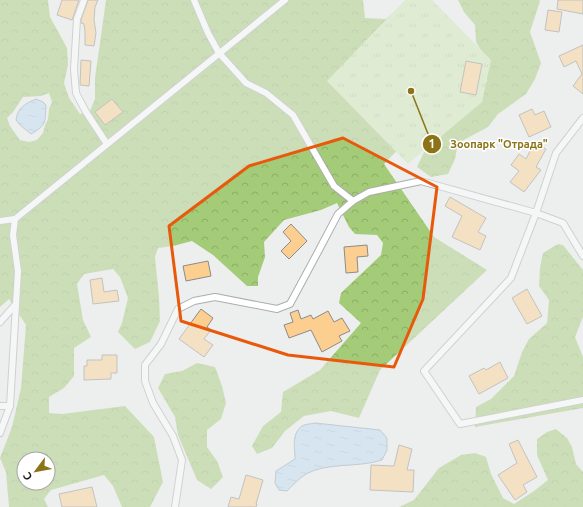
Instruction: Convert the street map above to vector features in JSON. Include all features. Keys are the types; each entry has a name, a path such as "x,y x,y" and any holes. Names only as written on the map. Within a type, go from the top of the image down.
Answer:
{"lane":[{"path":"84,0 77,19 74,70 76,93 86,112 107,144"},
{"path":"194,0 208,33 219,53 246,83 266,93 293,115 334,186 353,201"},
{"path":"0,221 14,219 285,0"},
{"path":"583,118 556,153 536,214 511,278 424,371 460,424 583,400"},
{"path":"175,507 182,460 173,436 152,403 145,380 145,365 161,344 178,309 194,301 215,297 277,309 290,304 338,214 353,201 369,192 421,180 562,223 583,256"},
{"path":"0,433 10,406 18,271 13,235 14,219"},
{"path":"0,322 16,304"},
{"path":"0,406 10,406"}],"highlighted area":[{"path":"343,138 437,187 423,299 394,367 288,355 181,321 169,226 249,166"}],"green space":[{"path":"0,0 48,0 50,17 67,48 68,65 64,83 69,98 80,114 90,111 95,99 95,78 106,0 363,0 365,18 386,19 407,0 444,102 384,164 434,237 487,270 380,370 359,418 331,411 304,416 285,431 272,448 257,454 252,446 263,426 281,412 283,392 320,370 361,323 339,303 341,293 381,255 383,243 377,235 355,234 349,227 337,203 321,210 284,220 264,242 265,257 258,277 258,286 247,286 213,255 192,241 158,248 155,257 160,321 150,342 135,349 118,332 122,323 128,298 120,277 113,269 84,274 77,284 83,320 91,337 74,348 74,376 64,388 49,397 49,413 62,414 125,406 154,437 163,482 150,507 122,507 113,486 104,475 56,489 56,451 16,451 16,491 50,491 44,499 48,507 9,507 6,472 0,458 12,427 21,388 26,325 9,299 0,307","holes":["49,93 52,102 43,133 37,140 29,142 20,140 10,126 7,118 23,97 41,96"]},
{"path":"405,0 432,0 491,60 482,102 408,164 327,81"},
{"path":"458,0 539,0 540,1 530,32 541,63 535,79 526,94 498,114 488,127 458,143 455,159 448,174 431,177 417,167 424,152 438,143 446,128 479,96 487,81 485,57 476,42 475,25 464,12"},
{"path":"558,244 563,245 583,270 583,317 575,337 583,357 583,408 475,427 476,407 491,399 514,376 522,352 529,339 547,323 549,300 539,286 540,268 543,253"},
{"path":"197,363 215,367 226,403 221,419 207,430 207,447 217,461 223,477 211,489 197,480 178,435 175,417 158,388 165,374 182,371"},
{"path":"556,429 567,438 572,447 576,464 583,472 583,507 399,507 414,500 439,468 461,455 475,453 486,457 491,474 503,498 514,504 548,480 537,455 537,439 547,432"}],"water":[{"path":"36,99 46,105 45,119 43,125 31,134 16,120 20,109"},
{"path":"315,423 380,430 387,438 387,450 382,460 314,470 306,474 287,491 279,490 275,483 276,471 295,459 294,441 296,433 302,426"}],"building":[{"path":"62,0 79,0 72,20 57,15"},
{"path":"88,0 98,0 95,7 94,20 96,33 94,46 85,45 84,24 81,23"},
{"path":"558,0 583,0 583,14 557,9"},
{"path":"548,10 562,12 559,32 545,30"},
{"path":"583,45 583,94 573,86 582,74 576,61 564,67 559,56"},
{"path":"81,60 91,61 89,86 80,85"},
{"path":"466,61 482,64 476,95 460,92"},
{"path":"112,99 123,112 105,125 95,112"},
{"path":"532,109 535,115 544,111 551,127 529,137 519,115"},
{"path":"534,143 546,149 536,167 541,170 524,192 510,182 519,171 511,165 519,154 526,159"},
{"path":"450,197 486,218 478,232 486,236 480,250 452,237 462,216 445,206"},
{"path":"291,224 307,241 289,259 281,251 291,241 283,232"},
{"path":"367,245 368,256 357,257 358,272 346,273 344,247"},
{"path":"208,261 211,276 186,281 183,266"},
{"path":"102,278 104,292 117,290 119,301 93,304 90,280"},
{"path":"527,289 542,316 527,324 512,298"},
{"path":"201,309 213,318 207,327 211,330 204,339 213,345 204,357 179,339"},
{"path":"298,310 301,319 311,315 313,319 328,311 334,322 342,318 350,331 339,336 342,341 322,352 311,330 289,338 284,325 293,322 290,313"},
{"path":"102,355 117,355 117,373 111,373 111,379 84,380 84,366 87,366 87,360 102,360"},
{"path":"500,362 508,378 479,394 469,376 484,368 486,370"},
{"path":"518,440 537,477 523,485 527,492 515,500 498,475 517,463 509,444"},
{"path":"399,445 412,449 407,470 414,470 413,492 370,490 371,465 394,466"},
{"path":"246,475 263,480 256,507 228,507 231,497 239,499"},
{"path":"92,487 97,507 62,507 59,494"}],"place":[{"name":"Зоопарк \"Отрада\"","path":"411,91"}]}
